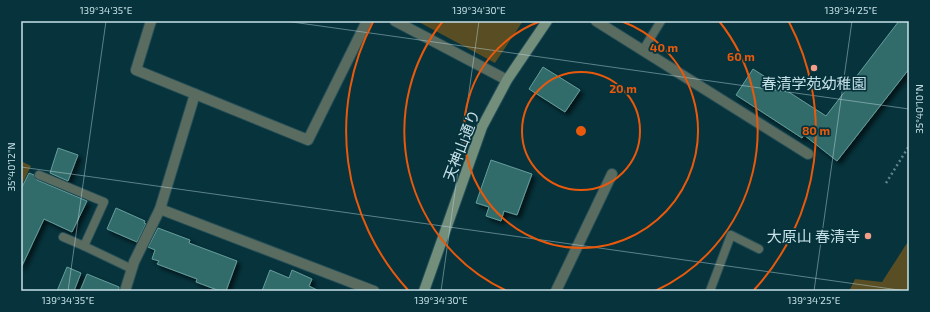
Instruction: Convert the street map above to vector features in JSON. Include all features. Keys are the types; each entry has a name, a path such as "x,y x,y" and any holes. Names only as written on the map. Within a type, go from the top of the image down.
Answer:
{"street":[{"path":"151,21 136,70 308,140 367,21"},
{"path":"395,21 507,80"},
{"name":"天神山通り","path":"424,291 482,128 507,80 547,21"},
{"path":"596,21 808,154"},
{"path":"125,291 140,250 160,209 195,94"},
{"path":"556,291 612,174"},
{"path":"160,209 374,291"}],"lane":[{"path":"643,50 661,21"},
{"path":"39,175 104,202 84,246"},
{"path":"710,291 731,235 759,249"},
{"path":"63,237 132,269"}],"path":[{"path":"886,183 909,146"}],"shaded area":[{"path":"417,21 523,21 495,63"},
{"path":"21,161 31,166 21,187"},
{"path":"909,240 909,291 849,291 855,279 882,282"}],"building":[{"path":"899,21 909,21 909,69 837,161 804,135 802,138 736,95 753,69 826,116"},
{"path":"543,67 580,90 565,112 529,89"},
{"path":"58,148 78,155 68,181 50,173"},
{"path":"491,160 532,174 517,215 504,211 501,221 486,216 489,207 476,203"},
{"path":"29,173 34,175 37,180 87,201 72,232 44,219 21,268 21,189"},
{"path":"116,208 145,221 144,223 146,224 137,242 107,229"},
{"path":"158,228 190,240 189,243 237,261 226,291 220,291 196,282 197,279 157,264 159,261 152,259 155,250 148,247"},
{"path":"67,267 81,273 74,291 57,291"},
{"path":"270,270 289,278 292,270 312,279 309,286 319,291 262,291"},
{"path":"87,274 119,287 119,291 80,291"}],"place":[{"name":"春清学苑幼稚園","path":"814,68"},
{"name":"大原山 春清寺","path":"868,236"}]}
